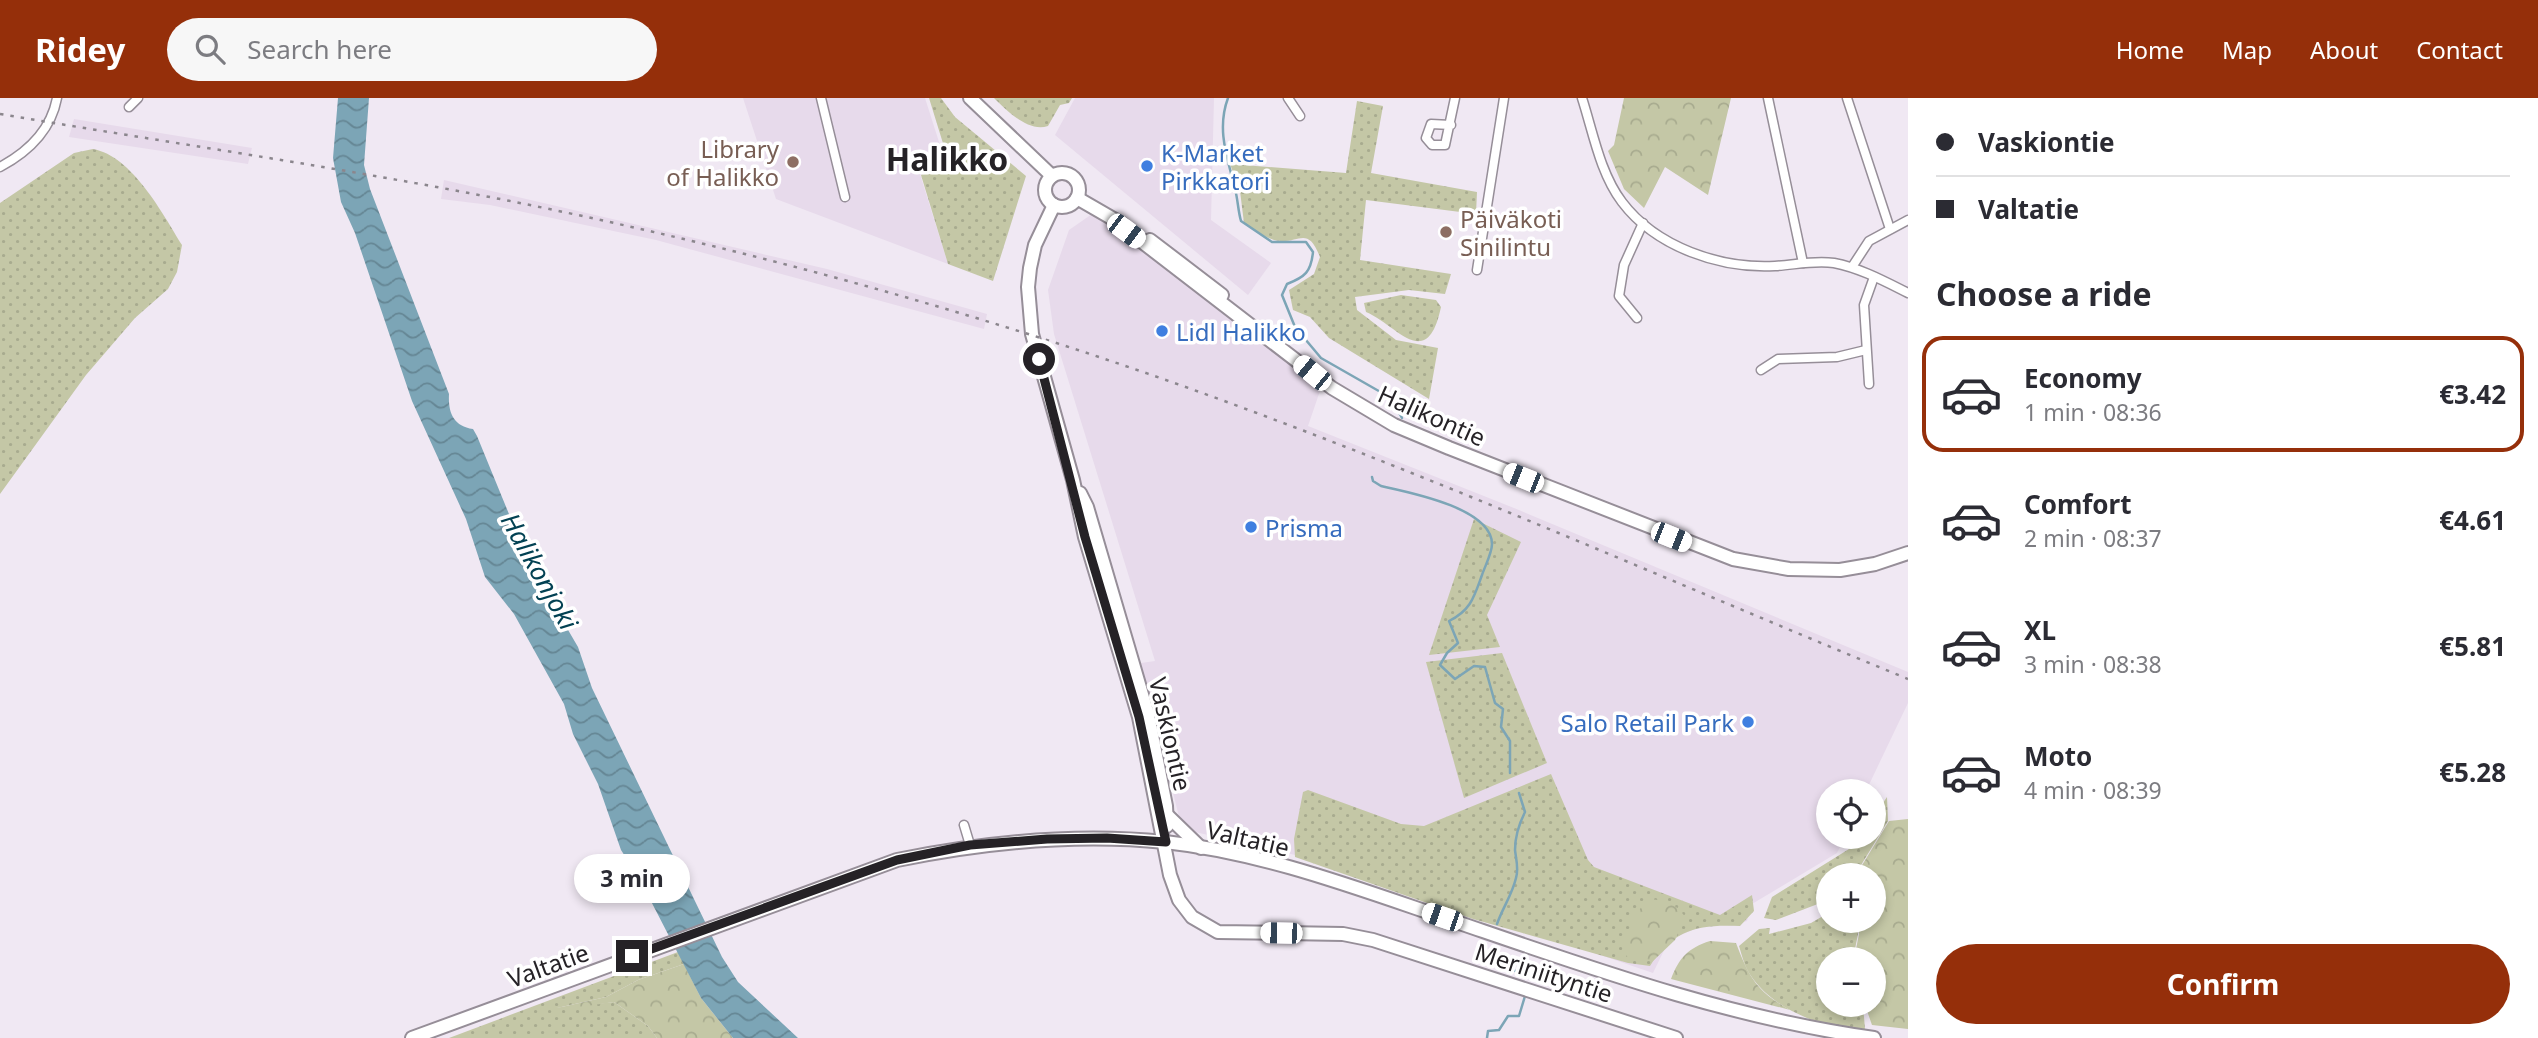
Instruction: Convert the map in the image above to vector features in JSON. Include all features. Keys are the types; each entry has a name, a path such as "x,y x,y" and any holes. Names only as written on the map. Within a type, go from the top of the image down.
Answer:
{"main road":[{"path":"970,98 1052,176"},
{"path":"1063,173 1073,177 1079,187 1077,198 1064,207 1054,205 1045,191 1052,176 1063,173"},
{"name":"Halikontie","path":"1077,198 1166,251 1230,302 1241,316 1332,388 1394,425 1696,547 1733,559 1789,569 1839,570 1875,564 1908,552"},
{"name":"Vaskiontie","path":"1054,205 1035,246 1028,287 1032,334 1073,480 1085,537 1139,717 1166,842"},
{"name":"Vaskiontie","path":"1073,480 1087,506 1148,715 1167,815 1166,842"},
{"path":"1167,815 1202,848"},
{"name":"Valtatie","path":"412,1038 897,860 970,845 1107,838 1166,842 1202,848 1326,878 1741,1014 1874,1038"},
{"name":"Meriniityntie","path":"1166,842 1170,875 1179,900 1192,917 1218,932 1343,934 1373,940 1676,1038"}],"street":[{"path":"0,167 29,148 43,132 57,98"},
{"path":"129,107 138,98"},
{"path":"821,98 845,197"},
{"path":"1288,98 1300,116"},
{"path":"1451,125 1455,98"},
{"path":"1477,270 1504,98"},
{"path":"1581,98 1607,176 1623,203 1662,238 1695,253 1754,265 1831,263 1852,267 1908,293"},
{"path":"1768,98 1803,263"},
{"path":"1847,98 1890,229"},
{"path":"1852,267 1869,241 1908,220"},
{"path":"1637,318 1619,296 1624,265 1643,223"},
{"path":"1868,384 1864,305 1874,276"},
{"path":"1761,370 1778,359 1837,357 1867,350"},
{"path":"964,825 970,845"}],"shaded area":[{"path":"743,98 925,98 946,164 919,171 948,264 776,199"},
{"path":"1075,98 1214,98 1211,220 1271,263 1248,295 1055,135"},
{"path":"74,119 252,148 248,164 69,137"},
{"path":"444,180 827,269 987,314 984,329 656,240 490,205 441,199"},
{"path":"1092,214 1122,230 1321,388 1308,426 1514,508 1908,672 1908,703 1872,779 1816,779 1816,849 1839,849 1837,853 1816,863 1816,866 1752,904 1747,921 1732,926 1711,922 1669,940 1653,973 1330,863 1182,829 1141,663 1155,661 1054,334 1048,290 1069,230"}],"green space":[{"path":"929,98 941,98 955,117 1026,176 993,281 948,264 921,175 950,166"},
{"path":"994,98 1072,98 1069,103 1060,105 1048,126 1041,127 1019,120"},
{"path":"1624,98 1731,98 1708,195 1665,167 1644,208 1624,189 1608,151 1614,145"},
{"path":"1357,101 1383,106 1371,173 1477,192 1476,214 1366,200 1360,260 1451,274 1445,294 1409,290 1355,297 1357,310 1396,340 1438,348 1429,399 1329,338 1310,317 1293,310 1289,290 1314,274 1320,257 1311,241 1306,238 1274,240 1244,223 1240,191 1230,164 1346,173"},
{"path":"93,149 121,163 156,203 182,245 177,272 168,289 135,318 86,375 0,494 0,203 74,153"},
{"path":"1401,295 1436,300 1441,307 1435,327 1428,338 1419,341 1410,339 1366,312 1364,303"},
{"path":"1474,519 1521,542 1487,615 1500,647 1429,655"},
{"path":"1502,653 1547,763 1464,798 1426,662"},
{"path":"1551,774 1588,860 1594,867 1720,915 1752,895 1754,911 1740,926 1712,926 1688,931 1668,944 1650,966 1628,963 1473,919 1295,857 1294,839 1303,792 1308,790 1401,824 1424,826"},
{"path":"1886,798 1888,821 1886,824"},
{"path":"1908,819 1908,1029 1872,1025 1869,1017 1886,1017 1886,947 1856,947 1859,933 1886,933 1886,863 1863,863 1872,849 1886,849 1886,826 1889,821"},
{"path":"1849,849 1871,849 1862,863 1827,863"},
{"path":"1816,870 1816,905 1776,920 1764,918 1772,897"},
{"path":"1647,899 1669,903 1685,917 1675,940 1653,961 1629,959 1622,950 1633,919"},
{"path":"1816,920 1816,933 1858,934 1855,947 1816,947 1816,1017 1864,1017 1865,1029 1833,1026 1801,1016 1773,999 1747,969 1739,946 1759,929 1770,928 1769,934"},
{"path":"1710,941 1736,943 1755,982 1769,996 1790,1010 1671,979 1685,955"},
{"path":"678,952 684,964 638,980 606,997 557,1008 614,1002 648,1026 657,1038 449,1038"},
{"path":"684,964 701,998 733,1038 657,1038 648,1026 614,1002 560,1010 557,1008 606,997 638,980"}],"water":[{"path":"338,98 369,98 364,165 370,189 449,394 453,417 461,425 473,429 477,436 511,519 518,551 543,587 578,647 592,688 722,957 738,982 798,1038 733,1038 701,998 639,878 621,850 598,784 573,734 564,704 514,614 485,577 466,519 412,401 355,233 341,202 333,158"}],"waterway":[{"path":"1228,98 1223,133 1241,221 1272,242 1306,242 1313,252 1306,273 1287,284 1282,295 1295,327 1321,358 1391,398 1402,418"},
{"path":"1372,477 1373,481 1381,486 1428,497 1464,511 1488,531 1491,551 1474,596 1467,607 1449,621 1458,643 1447,653 1440,665 1455,679 1474,666 1485,667 1495,703 1503,709 1501,727 1510,741 1510,773"},
{"path":"1497,924 1517,875 1516,840 1525,812 1519,793"},
{"path":"1486,957 1489,962 1530,976"},
{"path":"1487,1038 1488,1031 1499,1030 1508,1016 1519,1016 1525,996"}],"railway":[{"path":"0,114 515,202 728,250 939,307 1078,350 1288,425 1496,507 1908,679"}],"place":[{"name":"Library of Halikko","path":"793,162"},
{"name":"K-Market Pirkkatori","path":"1147,166"},
{"name":"Päiväkoti Sinilintu","path":"1446,232"},
{"name":"Lidl Halikko","path":"1162,331"},
{"name":"Prisma","path":"1251,527"},
{"name":"Salo Retail Park","path":"1748,722"}],"district":[{"name":"Halikko","path":"947,158"}],"route":[{"path":"632,956 897,860 970,845 1047,839 1107,838 1166,842 1139,717 1085,537 1073,480 1039,359"}],"water label":[{"name":"Halikonjoki","path":"540,571"}]}
